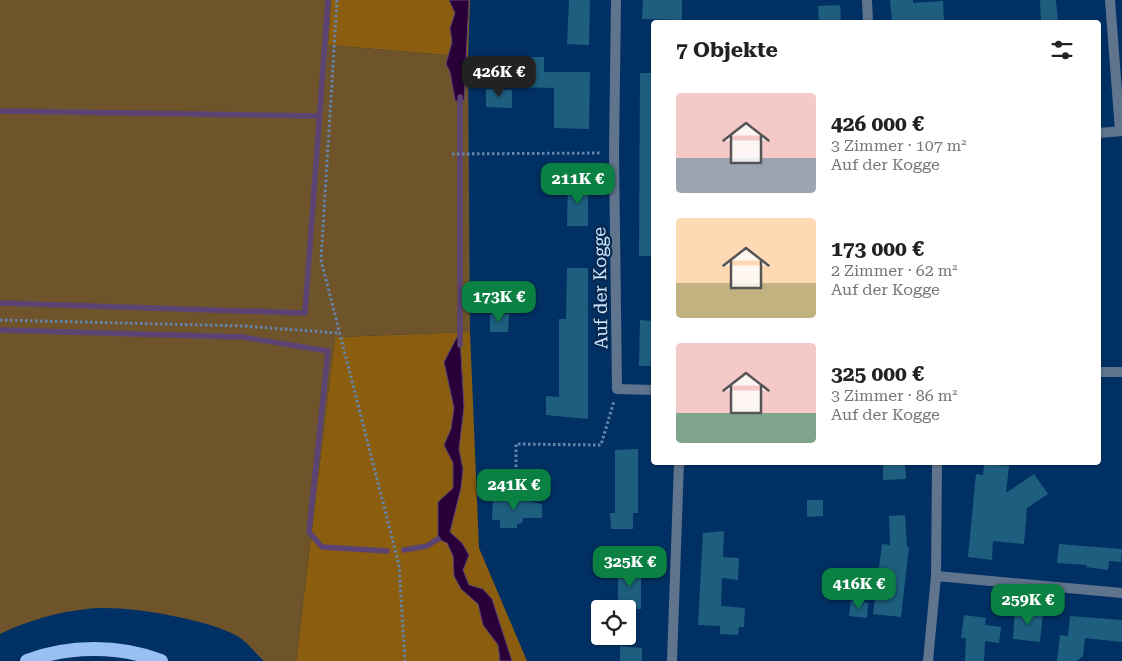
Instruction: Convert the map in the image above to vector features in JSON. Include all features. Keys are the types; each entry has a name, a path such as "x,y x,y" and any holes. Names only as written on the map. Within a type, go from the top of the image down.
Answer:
{"highway":[{"path":"27,661 57,652 81,650 128,652 161,661"}],"street":[{"name":"Auf der Kogge","path":"616,0 614,153 617,389"},
{"path":"867,0 868,20"},
{"path":"1101,133 1121,131 1110,0"},
{"path":"1101,372 1122,372"},
{"path":"617,389 651,390"},
{"path":"672,661 679,465"},
{"path":"928,661 936,576 936,465"},
{"path":"936,576 1122,593"}],"path":[{"path":"337,0 320,245 321,260 338,333 389,518 399,565 405,661"},
{"path":"452,154 614,153"},
{"path":"0,320 243,326 338,333"},
{"path":"516,487 516,444 601,445 617,389"}],"shaded area":[{"path":"0,0 331,0 328,45 468,57 470,332 335,337 296,661 264,661 246,642 225,630 187,619 143,611 102,608 65,612 31,621 0,634"},
{"path":"331,0 470,0 468,57 328,45"},
{"path":"449,0 469,0 464,100 460,103 455,100 450,72 446,64 452,42 450,28 455,13"},
{"path":"470,332 479,548 527,661 296,661 335,337"},
{"path":"457,337 460,338 464,407 459,449 463,469 461,488 450,532 462,543 469,555 463,570 469,585 483,589 492,599 512,661 500,661 498,645 483,625 478,604 461,589 454,576 453,556 447,543 438,539 438,502 453,488 453,463 444,445 451,429 454,408 444,362"}],"building":[{"path":"569,0 590,0 589,45 567,44"},
{"path":"643,0 682,0 682,20 642,19"},
{"path":"890,0 913,0 913,3 943,1 944,20 892,20"},
{"path":"1040,0 1056,0 1058,20 1041,20"},
{"path":"840,5 841,20 819,20 818,6"},
{"path":"511,57 544,57 544,72 590,72 589,129 554,128 554,88 511,87"},
{"path":"640,73 651,73 651,256 639,256"},
{"path":"486,89 512,90 512,108 486,107"},
{"path":"568,184 588,184 588,226 567,226"},
{"path":"567,268 588,268 588,419 546,415 546,396 559,397 559,319 566,319"},
{"path":"490,314 509,314 508,332 490,332"},
{"path":"640,320 651,321 651,366 639,366"},
{"path":"638,449 638,513 633,513 633,529 611,529 610,513 615,513 615,450"},
{"path":"883,465 905,465 906,479 883,480"},
{"path":"984,465 1009,466 1006,493 1034,474 1048,494 1027,508 1024,544 993,541 992,560 968,557 976,474 983,475"},
{"path":"493,494 542,504 542,518 523,518 522,523 517,524 517,528 500,528 500,520 492,520"},
{"path":"807,500 823,500 823,516 807,517"},
{"path":"905,515 907,547 909,547 901,617 873,614 882,544 890,545 889,516"},
{"path":"724,531 723,557 739,558 738,580 722,578 721,606 745,608 744,627 739,627 738,635 720,634 720,626 698,625 703,533"},
{"path":"1059,544 1122,549 1121,562 1109,561 1108,570 1086,567 1087,565 1057,563"},
{"path":"618,568 641,568 641,609 636,609 636,600 618,600"},
{"path":"851,601 868,603 867,618 849,616"},
{"path":"1015,610 1043,613 1040,642 1013,639"},
{"path":"964,615 986,618 985,625 1001,627 999,643 985,641 984,661 965,661 966,638 961,638"},
{"path":"1070,616 1122,620 1122,642 1085,638 1083,656 1077,661 1057,661 1060,635 1068,636"},
{"path":"620,646 642,648 642,661 620,661"}],"waterway":[{"path":"0,303 305,313 328,0"},
{"path":"460,97 460,345"},
{"path":"0,111 319,116"},
{"path":"0,330 242,337 328,351 309,532 322,547 387,551"},
{"path":"404,550 427,546 438,539"}]}
